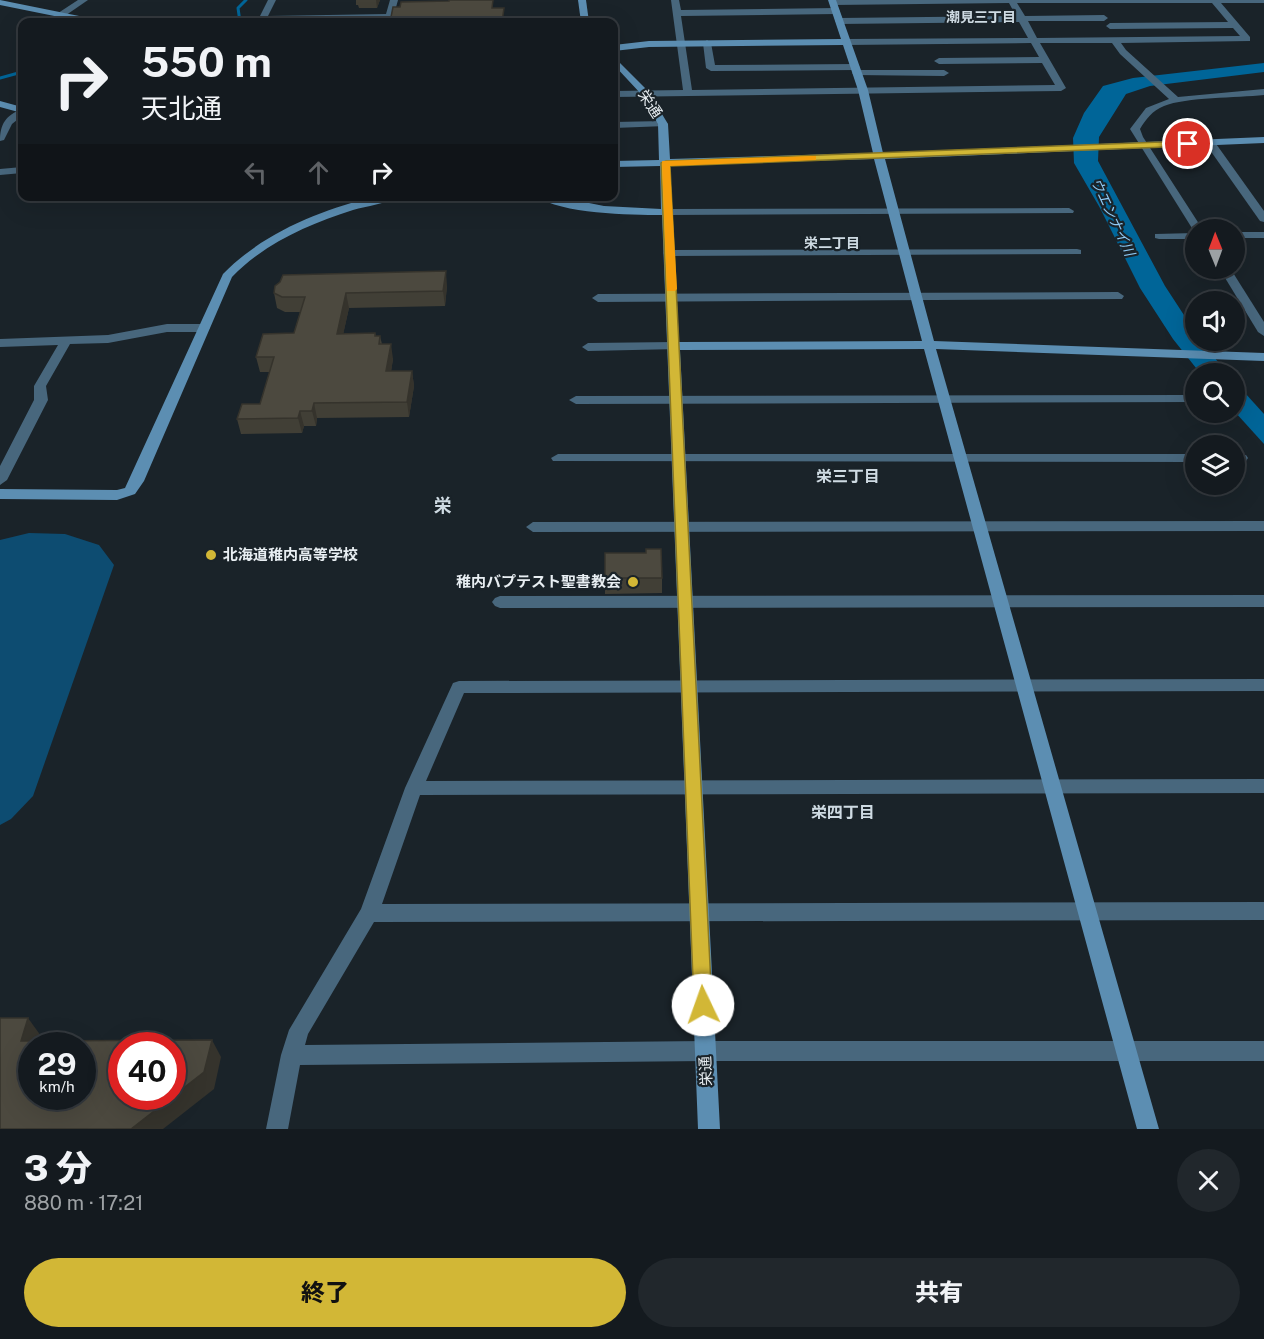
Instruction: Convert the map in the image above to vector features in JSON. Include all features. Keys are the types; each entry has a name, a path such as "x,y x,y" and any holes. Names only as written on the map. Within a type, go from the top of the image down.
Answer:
{"street":[{"path":"60,18 84,0"},
{"path":"262,18 272,0"},
{"path":"390,18 394,0"},
{"path":"582,0 584,18"},
{"path":"675,0 688,93"},
{"path":"618,48 682,44 1247,39 1214,0"},
{"path":"676,13 833,4 939,1 1264,0"},
{"path":"939,1 958,42"},
{"path":"618,94 1061,88 1012,1"},
{"path":"1093,1 1123,52 1173,96"},
{"path":"0,2 51,18"},
{"path":"833,4 863,90 892,212 1148,1129"},
{"path":"0,10 46,18"},
{"path":"839,21 1023,20 1235,25"},
{"path":"930,42 952,89"},
{"path":"707,44 711,68 945,73"},
{"path":"939,61 1045,60"},
{"name":"栄通","path":"618,64 645,93 663,124 710,1129"},
{"path":"1191,219 1144,146 1135,129 1138,122 1173,96 1264,92"},
{"path":"0,104 18,110"},
{"path":"0,138 8,122 18,114"},
{"path":"618,125 663,124"},
{"path":"618,164 1049,150 1264,140"},
{"path":"1210,143 1264,219"},
{"path":"0,172 18,170"},
{"path":"0,494 117,495 130,491 137,481 227,276 243,259 315,220 376,201"},
{"path":"558,201 574,206 605,210 668,212 1069,211"},
{"path":"1245,235 1264,235"},
{"path":"1159,236 1185,236"},
{"path":"669,253 1077,252"},
{"path":"1231,279 1264,332"},
{"path":"598,297 1118,296"},
{"path":"0,343 123,338 166,328 204,328"},
{"path":"0,480 40,400 40,386 66,341"},
{"path":"588,347 929,345 1264,357"},
{"path":"576,400 1185,399"},
{"path":"558,458 1185,458"},
{"path":"533,527 1264,526"},
{"path":"500,602 1264,602"},
{"path":"277,1129 291,1055 299,1030 369,913 414,788 459,687 1264,685"},
{"path":"414,788 1264,786"},
{"path":"369,913 1264,910"},
{"path":"291,1055 705,1051 1264,1051"}],"shaded area":[{"path":"29,533 65,534 99,545 114,565 33,796 11,819 0,825 0,540"}],"water":[{"name":"ウエンナイ川","path":"1264,63 1264,72 1150,86 1126,94 1099,137 1098,161 1165,286 1185,317 1185,351 1209,351 1219,363 1192,363 1173,339 1140,288 1100,208 1074,163 1073,138 1084,113 1103,86 1133,78"},
{"path":"1245,393 1264,414 1264,444 1245,423"}],"building":[{"path":"493,0 492,8 504,8 503,18 391,18 393,7 400,7 401,2"},
{"path":"446,271 443,291 346,293 337,334 375,333 375,336 380,336 379,344 391,344 386,371 412,371 407,402 314,403 312,411 300,411 298,418 237,419 242,404 260,404 274,357 256,357 263,334 294,333 305,297 282,297 274,293 275,286 283,275"},
{"path":"646,549 661,549 662,578 605,578 605,553 646,553"},
{"path":"0,1018 28,1018 24,1032 18,1032 18,1110 96,1110 96,1041 108,1041 108,1110 155,1110 131,1129 0,1129"},
{"path":"186,1040 212,1040 204,1072 186,1086"}],"waterway":[{"path":"239,18 238,8 246,0"},
{"path":"0,78 18,73"}],"slow traffic":[{"path":"671,289 666,163 813,158"}],"place":[{"name":"北海道稚内高等学校","path":"211,555"},
{"name":"稚内バプテスト聖書教会","path":"633,582"}],"district":[{"name":"潮見三丁目","path":"981,17"},
{"name":"栄二丁目","path":"832,243"},
{"name":"栄三丁目","path":"848,476"},
{"name":"栄","path":"443,506"},
{"name":"栄四丁目","path":"843,812"}],"route":[{"path":"703,1005 666,163 1188,144"}]}
